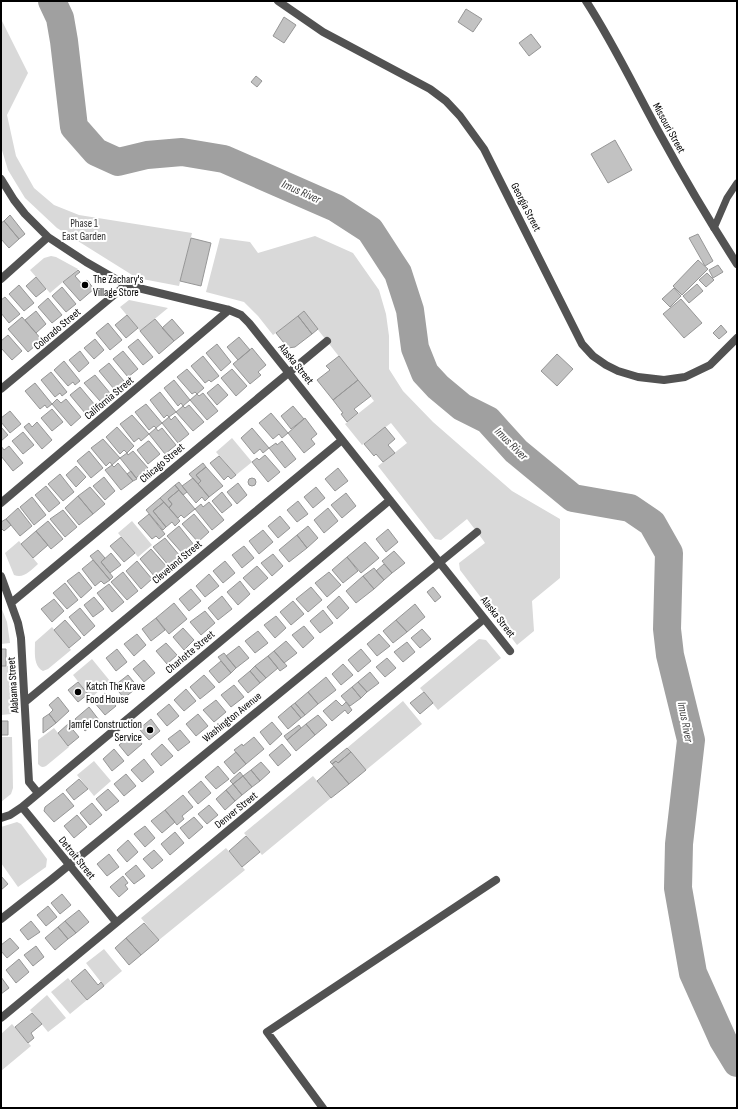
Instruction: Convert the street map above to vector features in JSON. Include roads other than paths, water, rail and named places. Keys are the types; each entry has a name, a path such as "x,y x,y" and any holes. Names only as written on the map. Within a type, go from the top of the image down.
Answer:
{"street":[{"name":"Georgia Street","path":"278,1 323,32 430,89 460,116 484,149 582,344 593,356 618,371 638,377 664,380 685,376 710,364 737,338"},
{"name":"Missouri Street","path":"586,1 598,20 661,137 714,228 737,264"},
{"name":"Alaska Street","path":"1,179 25,214 48,237 86,262 126,285 230,310 241,315 249,323 510,651"},
{"path":"1,279 48,237"},
{"name":"Colorado Street","path":"1,389 126,285"},
{"name":"California Street","path":"1,503 230,310"},
{"name":"Chicago Street","path":"11,603 327,341"},
{"name":"Cleveland Street","path":"25,702 342,440"},
{"name":"Charlotte Street","path":"1,818 10,815 22,807 390,500"},
{"name":"Washington Avenue","path":"1,919 69,865 439,561 477,532"},
{"name":"Alabama Street","path":"1,576 18,623 21,638 29,782 38,793"},
{"name":"Denver Street","path":"1,1018 484,619"},
{"name":"Detroit Street","path":"22,807 116,922"},
{"path":"323,1108 266,1032 496,880"}],"lane":[{"path":"714,228 727,198 737,183"}],"waterway":[{"name":"Imus River","path":"52,1 60,18 74,127 96,152 118,162 147,155 182,152 224,159 336,208 370,230 398,273 410,310 415,348 425,373 438,387 462,407 488,420 516,451 573,498 630,508 652,523 669,553 667,629 670,655 691,740 679,844 678,888 693,973 723,1040 737,1063"}],"place":[{"name":"The Zachary's Village Store","path":"85,285"},
{"name":"Katch The Krave Food House","path":"78,692"},
{"name":"Jamfel Construction Service","path":"150,730"}],"park label":[{"name":"Phase 1 East Garden","path":"84,229"}]}
